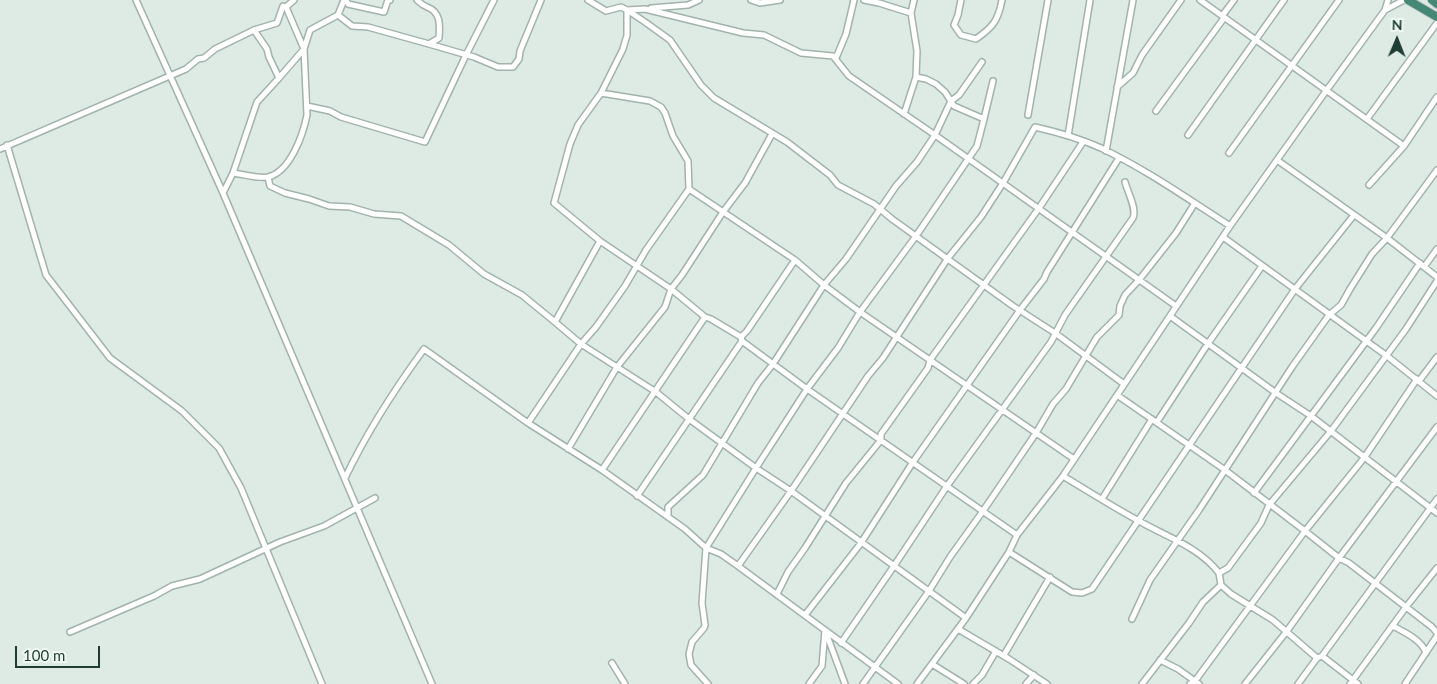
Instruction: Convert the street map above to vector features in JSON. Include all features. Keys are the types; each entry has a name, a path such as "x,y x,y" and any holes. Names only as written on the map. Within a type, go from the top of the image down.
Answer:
{"highway":[{"path":"1408,0 1437,17"},
{"path":"1432,0 1437,4"}],"street":[{"path":"136,0 224,193 432,684"},
{"path":"0,149 186,69 198,59 204,58 215,50 254,30 277,23 287,0"},
{"path":"285,6 294,0"},
{"path":"233,173 268,177 281,170 290,160 305,125 307,115 304,49 310,30 338,15 345,0 348,4 384,12"},
{"path":"384,12 386,0"},
{"path":"384,12 388,0 390,0"},
{"path":"417,0 421,5 429,7 438,15 440,22 439,38 429,44"},
{"path":"307,106 330,111 341,117 425,142 494,0"},
{"path":"338,15 352,26 368,27 429,44 498,67 513,67 519,58 520,51 541,0"},
{"path":"588,0 606,11 616,7 627,10 688,5 699,0"},
{"path":"751,0 760,3 780,0"},
{"path":"836,58 846,34 854,0"},
{"path":"864,0 879,1 911,13"},
{"path":"904,114 916,77 917,51 911,13 914,0"},
{"path":"961,0 954,25 961,35 976,38 990,29 1000,13 1002,0"},
{"path":"1028,115 1048,0"},
{"path":"1068,136 1090,0"},
{"path":"1106,151 1133,0"},
{"path":"1117,87 1133,73 1142,55 1181,0"},
{"path":"1200,0 1404,146"},
{"path":"1156,111 1234,0"},
{"path":"1188,135 1284,0"},
{"path":"1229,154 1339,0"},
{"path":"917,684 966,618 1009,552 1017,535 1063,476 1230,226 1384,10 1388,0"},
{"path":"1384,10 1404,0"},
{"path":"285,6 304,49"},
{"path":"645,9 744,33 764,35 800,53 830,55 836,58 849,76 1176,306"},
{"path":"627,10 626,35 623,49 601,93 584,114 575,131 554,203 600,241 670,289 705,317 741,339 807,389 1017,535"},
{"path":"627,10 670,40 701,85 714,98 787,142 830,175 838,185 874,204 1020,310 1055,332 1124,384"},
{"path":"1367,119 1437,22"},
{"path":"254,30 267,48 268,58 279,78"},
{"path":"224,193 233,173 257,102 304,49"},
{"path":"668,517 668,507 703,475 758,383 773,364 824,285 846,259 896,186 917,162 935,136 951,101 959,95 982,62"},
{"path":"916,77 936,84 945,92 954,106 984,118"},
{"path":"708,684 691,665 689,654 692,642 704,628 705,624 702,603 706,548 807,389 838,348 860,312 916,236 977,146 993,80"},
{"path":"528,423 581,344 596,327 689,189 688,161 673,136 665,112 661,107 650,101 601,93"},
{"path":"1369,185 1404,146 1437,97"},
{"path":"738,566 868,376 897,337 948,258 981,217 1003,183 1035,126 1068,136 1106,151 1147,172 1230,226"},
{"path":"568,449 617,367 665,307 670,289 682,275 745,182 772,134"},
{"path":"777,594 788,572 846,483 881,440 880,434 928,368 930,360 1039,208 1083,142"},
{"path":"7,145 46,275 110,358 182,411 219,448 241,488 322,684"},
{"path":"805,615 861,543 913,462 1044,279 1071,232 1119,158"},
{"path":"1277,160 1387,238 1437,277"},
{"path":"1132,619 1150,580 1276,393 1329,315 1341,305 1372,254 1387,238 1437,170"},
{"path":"268,177 270,186 285,193 309,198 329,206 350,207 374,214 401,216 449,245 484,274 522,295 581,344 656,392 689,419 756,468 791,491 966,618"},
{"path":"841,643 947,486 1051,342 1065,315 1135,214 1125,182"},
{"path":"689,189 795,260 860,312 1074,459"},
{"path":"863,684 929,591 950,557 1036,433 1053,404 1066,389 1097,338 1119,315 1120,306 1125,295 1176,233 1195,203"},
{"path":"1009,552 1072,592 1082,593 1092,589 1295,289 1354,215"},
{"path":"1223,237 1387,356 1437,396"},
{"path":"555,322 600,241"},
{"path":"1254,493 1422,265 1437,249"},
{"path":"637,496 795,260"},
{"path":"1102,499 1262,266"},
{"path":"1219,573 1228,568 1260,523 1270,505 1331,431 1387,356 1437,281"},
{"path":"1170,316 1311,416 1437,513"},
{"path":"602,470 705,317"},
{"path":"345,478 359,449 400,382 424,349 528,423 602,470 692,534 706,548 721,554 738,566 898,684"},
{"path":"1160,660 1178,669 1195,683 1250,605 1306,530 1364,458 1418,380 1437,358"},
{"path":"1117,394 1306,530 1338,558 1350,563 1437,632"},
{"path":"1245,684 1287,631 1338,558 1437,427"},
{"path":"1063,476 1138,521 1207,559 1219,573 1221,585 1231,594 1273,620 1352,682 1358,684"},
{"path":"70,632 154,596 172,586 200,579 265,549 324,526 375,498"},
{"path":"1298,684 1437,499"},
{"path":"1352,682 1406,607 1437,568"},
{"path":"1004,656 1050,577"},
{"path":"1142,684 1203,602 1221,585"},
{"path":"1393,626 1408,634 1424,647 1426,653"},
{"path":"958,629 1047,684"},
{"path":"809,684 822,666 825,630"},
{"path":"825,630 845,684"},
{"path":"1405,684 1437,636"},
{"path":"973,684 982,675 996,651"},
{"path":"612,663 625,684"},
{"path":"932,664 964,684"},
{"path":"1026,684 1034,675"}]}
